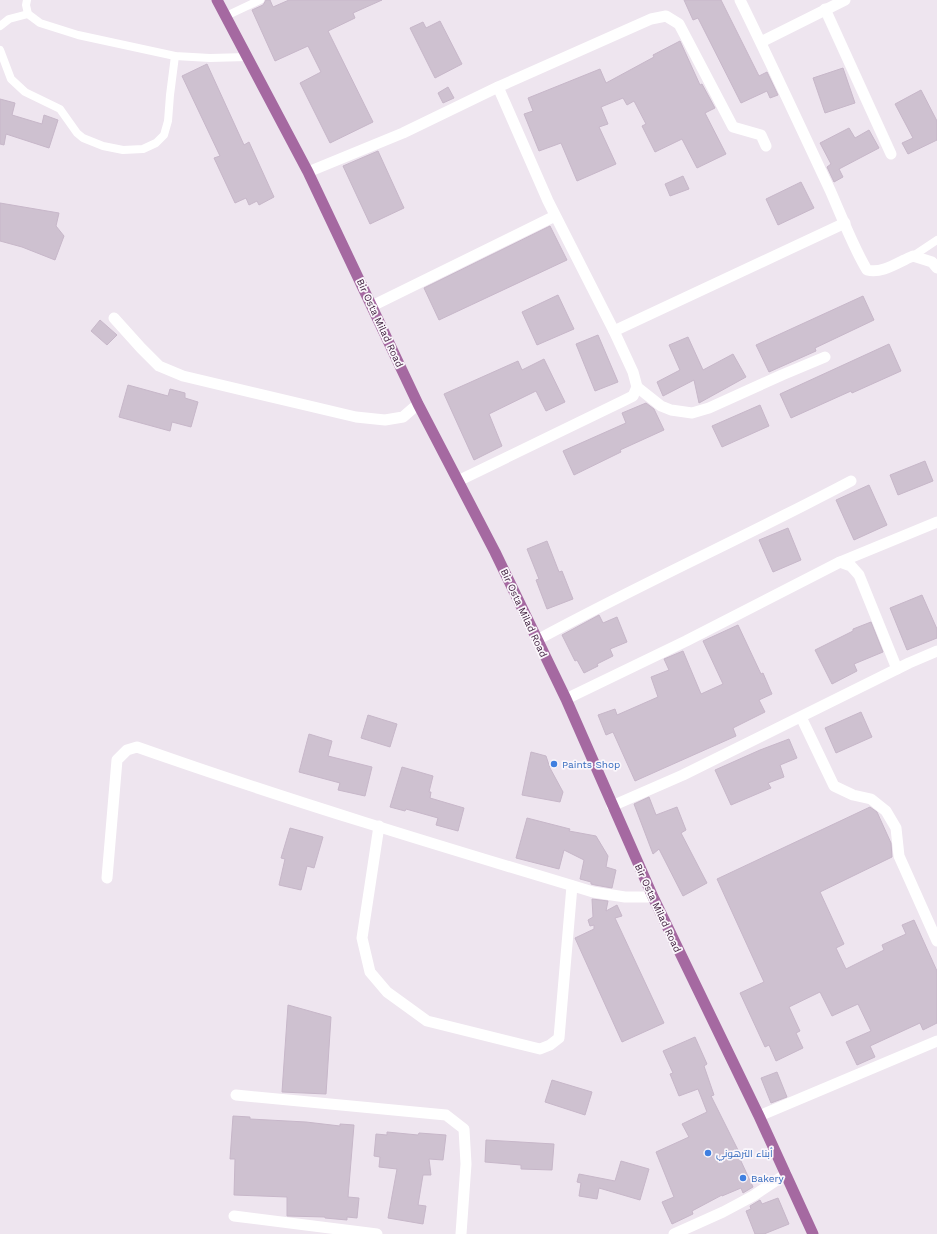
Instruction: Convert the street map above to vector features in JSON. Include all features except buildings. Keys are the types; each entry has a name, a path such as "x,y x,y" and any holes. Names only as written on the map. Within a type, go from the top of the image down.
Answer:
{"main road":[{"name":"Bir Osta Milad Road","path":"218,0 308,172 418,404 495,552 566,699 652,897 759,1116 813,1234"}],"street":[{"path":"740,0 761,42 858,254 867,270 874,272 880,271 913,256 932,262 937,268"},
{"path":"761,42 845,0"},
{"path":"825,9 891,154"},
{"path":"308,172 403,133 498,87 651,18 666,16 679,24 733,127 762,135 766,146"},
{"path":"498,87 555,216 614,331 633,372 638,387 661,406 671,410 692,413 709,408 825,357"},
{"path":"372,306 555,216"},
{"path":"614,331 845,223"},
{"path":"114,318 159,366 183,376 356,417 385,420 403,417 418,404"},
{"path":"458,481 623,401 632,396 638,387"},
{"path":"537,640 579,617 812,502 851,481"},
{"path":"566,699 686,641 840,562 937,522"},
{"path":"840,562 851,566 859,575 897,669"},
{"path":"612,806 683,775 897,669 937,651"},
{"path":"801,717 834,786 853,795 871,799 886,811 896,828 899,856 937,940"},
{"path":"107,878 117,760 127,750 137,747 217,776 572,886 593,892 625,897 652,897"},
{"path":"379,826 362,938 370,972 387,992 428,1021 540,1049 550,1045 559,1038 572,886"},
{"path":"759,1116 937,1040"},
{"path":"236,1095 446,1114 464,1130 466,1164 461,1234"},
{"path":"674,1234 724,1212 753,1196 786,1174"},
{"path":"234,1216 377,1234"}],"lane":[{"path":"27,0 26,5 28,14 40,23 78,35 175,56 210,58 247,57"},
{"path":"226,16 260,0"},
{"path":"0,26 9,19 28,14"},
{"path":"0,50 11,79 25,92 60,109 83,138 103,146 123,150 143,150 156,144 164,135 168,121 175,56"},
{"path":"913,256 937,240"}],"place":[{"name":"Paints Shop","path":"554,764"},
{"name":"أبناء الترهوني","path":"708,1153"},
{"name":"Bakery","path":"743,1178"}]}
